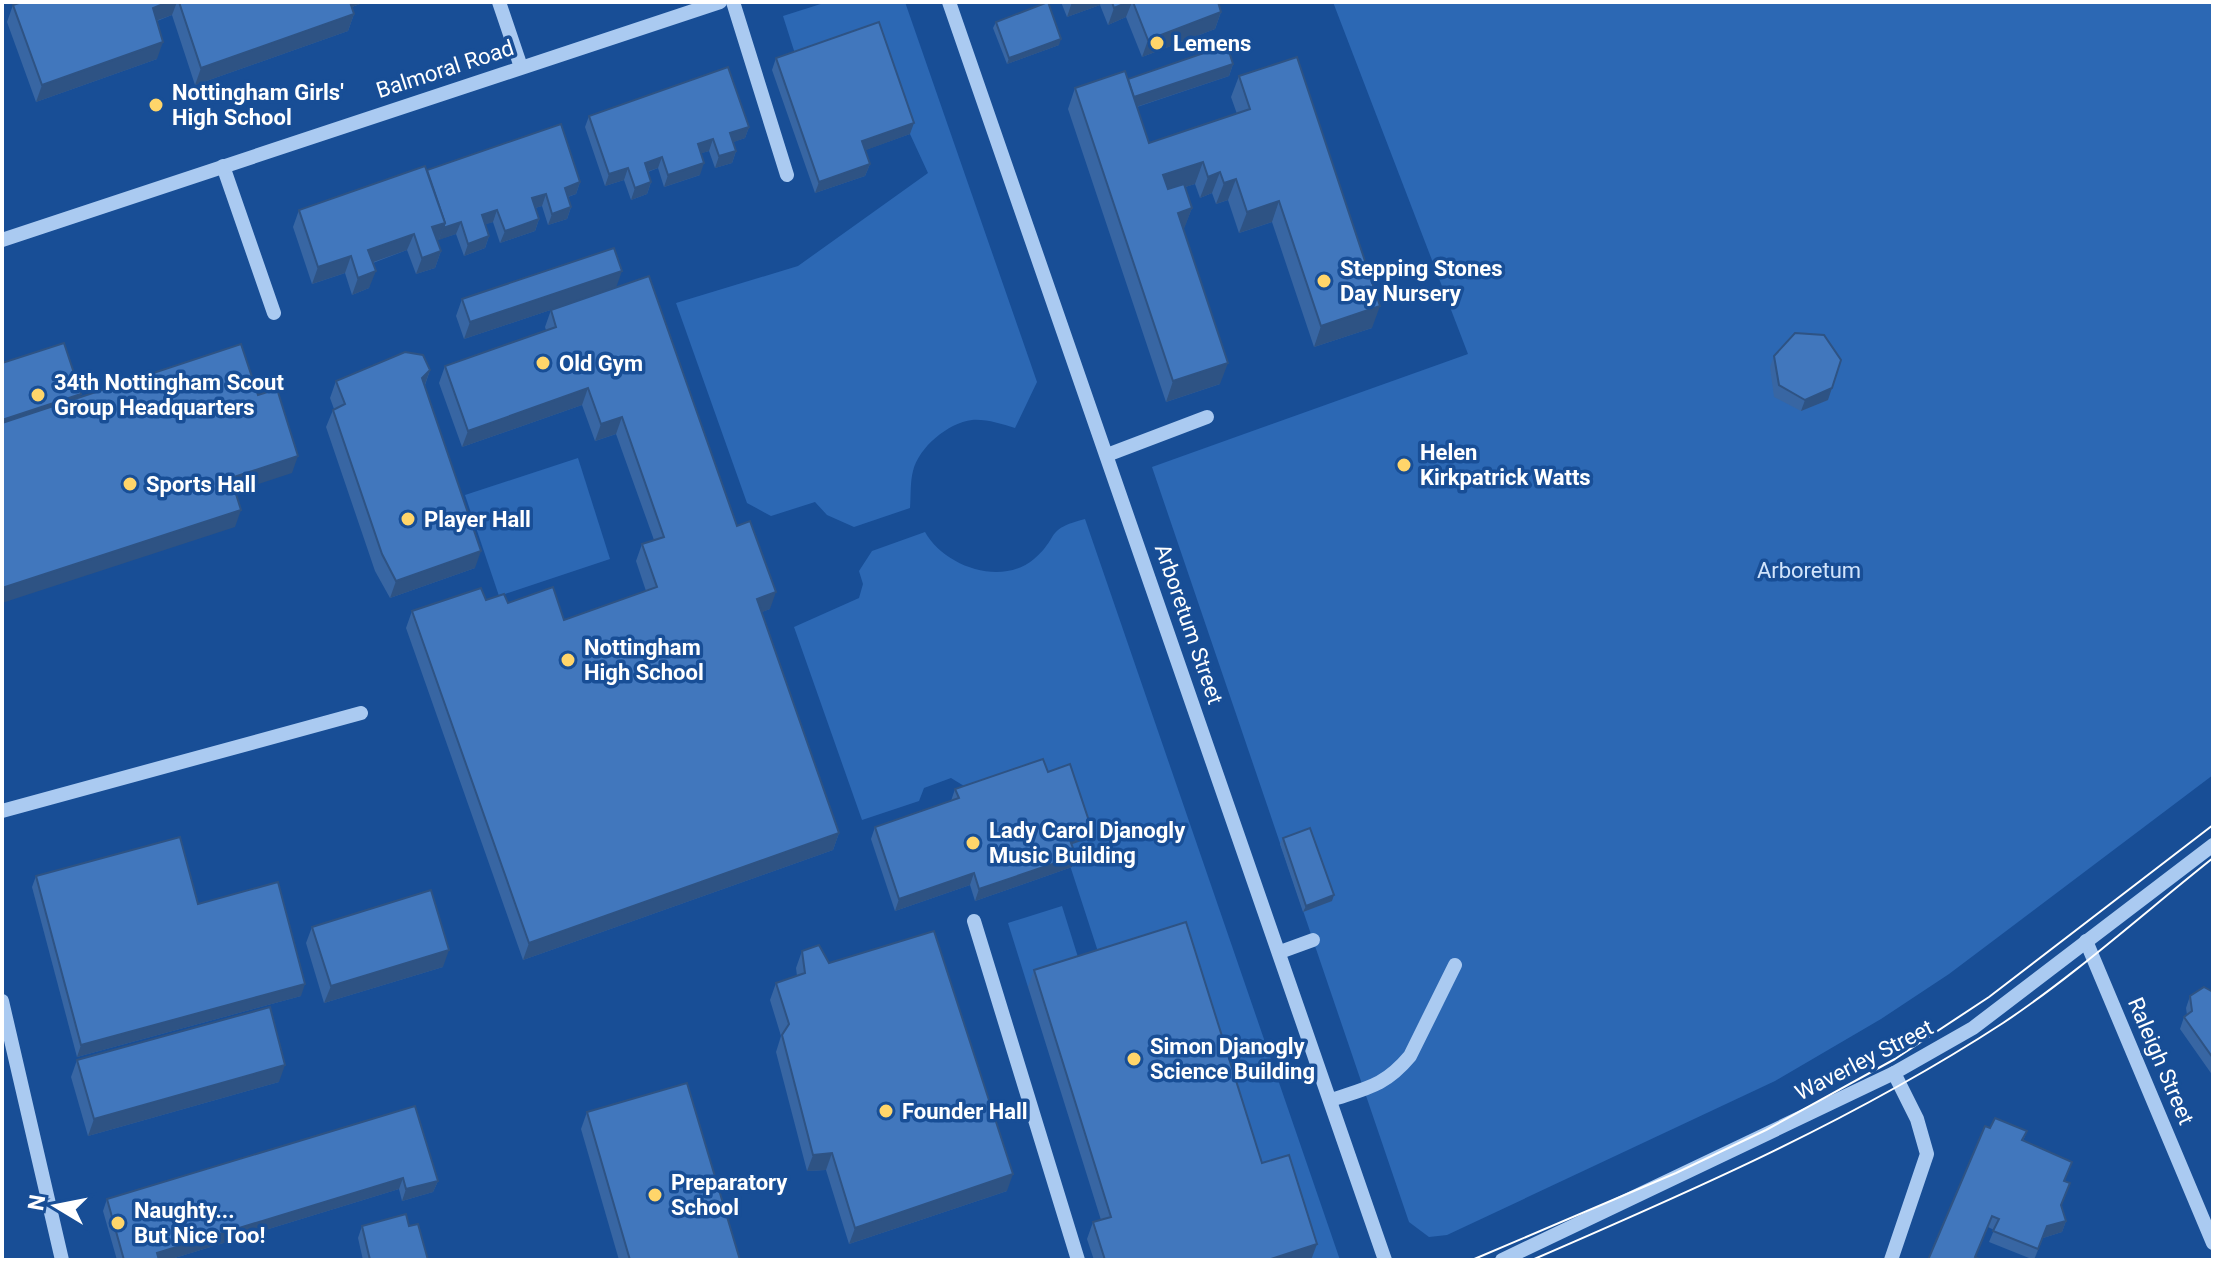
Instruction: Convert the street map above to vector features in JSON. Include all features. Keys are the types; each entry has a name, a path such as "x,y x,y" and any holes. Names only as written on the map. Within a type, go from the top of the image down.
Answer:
{"street":[{"path":"499,2 521,67"},
{"name":"Balmoral Road","path":"2,240 720,2"},
{"path":"733,2 787,175"},
{"name":"Arboretum Street","path":"949,2 1385,1260"},
{"path":"223,166 274,313"},
{"path":"1107,455 1207,417"},
{"path":"2,811 361,713"},
{"name":"Waverley Street","path":"1502,1260 1894,1073 1973,1028 2213,845"},
{"path":"974,921 1078,1260"},
{"path":"1280,952 1313,940"},
{"name":"Raleigh Street","path":"2086,941 2213,1243"},
{"path":"1331,1100 1388,1080 1400,1068 1410,1056 1455,965"},
{"path":"2,1001 62,1260"},
{"path":"1891,1260 1927,1154 1917,1119 1894,1073"}],"green space":[{"path":"827,2 905,2 1037,382 1015,428 972,420 944,431 928,445 916,462 911,480 910,508 854,527 827,515 815,502 771,516 747,503 676,303 798,266 928,173 910,134 797,60 783,16"},
{"name":"Arboretum","path":"1333,2 2213,2 2213,775 1949,974 1881,1019 1775,1081 1447,1235 1429,1237 1409,1222 1152,467 1468,354"},
{"path":"578,458 610,559 499,596 465,495"},
{"path":"1085,519 1340,1260 1311,1260 1102,964 1064,847 951,778 924,788 919,801 862,820 794,627 859,598 863,584 859,571 872,551 925,532 934,544 959,563 990,572 1006,571 1034,559 1058,530"},
{"path":"1062,906 1082,970 1028,987 1008,923"}],"building":[{"path":"22,2 168,2 153,8 163,42 42,85 13,5"},
{"path":"179,2 350,2 354,14 201,68"},
{"path":"1048,2 1061,39 1009,58 996,22"},
{"path":"1112,2 1128,2 1114,8"},
{"path":"1133,2 1218,2 1221,12 1148,40"},
{"path":"879,22 914,123 862,141 870,164 819,182 776,58"},
{"path":"1227,45 1233,64 1134,97 1128,79"},
{"name":"Stepping Stones Day Nursery","path":"1297,57 1380,306 1321,326 1279,201 1247,212 1236,179 1224,183 1220,172 1208,177 1203,162 1163,175 1168,189 1184,184 1192,208 1178,213 1228,363 1173,381 1075,88 1125,71 1149,143 1250,109 1239,76"},
{"path":"728,67 749,127 730,133 736,151 719,156 713,139 698,144 704,163 668,175 662,157 645,163 651,182 635,188 628,168 609,174 589,116"},
{"path":"561,124 580,182 565,188 571,207 552,214 546,194 532,198 539,219 505,231 497,210 482,215 489,236 468,244 461,222 443,228 445,223 427,170"},
{"path":"425,166 445,223 432,227 441,251 422,258 414,234 368,250 376,271 358,278 351,256 318,267 299,210"},
{"path":"614,248 622,271 470,322 462,299"},
{"path":"649,276 737,526 750,521 776,592 757,599 839,833 529,943 412,611 481,588 486,600 504,594 508,603 553,587 564,620 657,587 642,544 664,537 622,417 601,424 588,388 468,431 445,366 556,327 551,310"},
{"path":"1795,333 1824,335 1841,360 1832,388 1805,400 1779,385 1774,356"},
{"name":"34th Nottingham Scout Group Headquarters","path":"64,343 81,394 2,420 2,363"},
{"name":"Sports Hall","path":"241,344 258,395 277,389 298,456 231,478 241,510 2,588 2,423"},
{"name":"Player Hall","path":"405,352 423,355 430,370 422,378 481,551 396,581 382,554 333,410 345,404 336,381"},
{"name":"Lady Carol Djanogly Music Building","path":"1043,759 1048,772 1070,764 1091,827 1068,835 1076,856 979,889 974,873 899,899 875,827 959,798 955,789"},
{"path":"1310,828 1334,895 1306,906 1283,838"},
{"path":"180,837 198,904 278,882 305,984 81,1045 36,876"},
{"path":"431,890 449,950 331,986 312,927"},
{"name":"Simon Djanogly Science Building","path":"1186,922 1262,1163 1289,1155 1317,1244 1268,1260 1105,1260 1093,1222 1111,1217 1034,970"},
{"name":"Founder Hall","path":"934,931 1013,1174 855,1228 832,1153 813,1155 782,1035 789,1024 776,983 805,973 802,951 819,945 829,963"},
{"path":"2204,987 2213,992 2213,1058 2184,1017 2192,1011 2190,996"},
{"path":"270,1007 285,1065 94,1119 77,1060"},
{"name":"Preparatory School","path":"687,1083 740,1260 630,1260 587,1112"},
{"path":"415,1106 438,1181 406,1189 403,1178 157,1253 159,1260 124,1260 107,1199"},
{"path":"1995,1118 2027,1131 2022,1140 2072,1162 2064,1181 2070,1183 2061,1205 2066,1221 2047,1226 2038,1249 1993,1231 1999,1219 1992,1216 1975,1257 1982,1260 1928,1260 1985,1126 1990,1128"},
{"path":"406,1214 409,1226 418,1224 428,1260 370,1260 362,1226"}],"tram line":[{"path":"1472,1260 1676,1173 1766,1130 1895,1059 1989,997 2213,825"},
{"path":"1532,1260 1772,1152 1947,1058 2057,985 2213,858"}],"place":[{"name":"Lemens","path":"1157,43"},
{"name":"Nottingham Girls' High School","path":"156,105"},
{"name":"Stepping Stones Day Nursery","path":"1324,281"},
{"name":"Old Gym","path":"543,363"},
{"name":"34th Nottingham Scout Group Headquarters","path":"38,395"},
{"name":"Helen Kirkpatrick Watts","path":"1404,465"},
{"name":"Sports Hall","path":"130,484"},
{"name":"Player Hall","path":"408,519"},
{"name":"Nottingham High School","path":"568,660"},
{"name":"Lady Carol Djanogly Music Building","path":"973,843"},
{"name":"Simon Djanogly Science Building","path":"1134,1059"},
{"name":"Founder Hall","path":"886,1111"},
{"name":"Preparatory School","path":"655,1195"},
{"name":"Naughty... But Nice Too!","path":"118,1223"}]}
